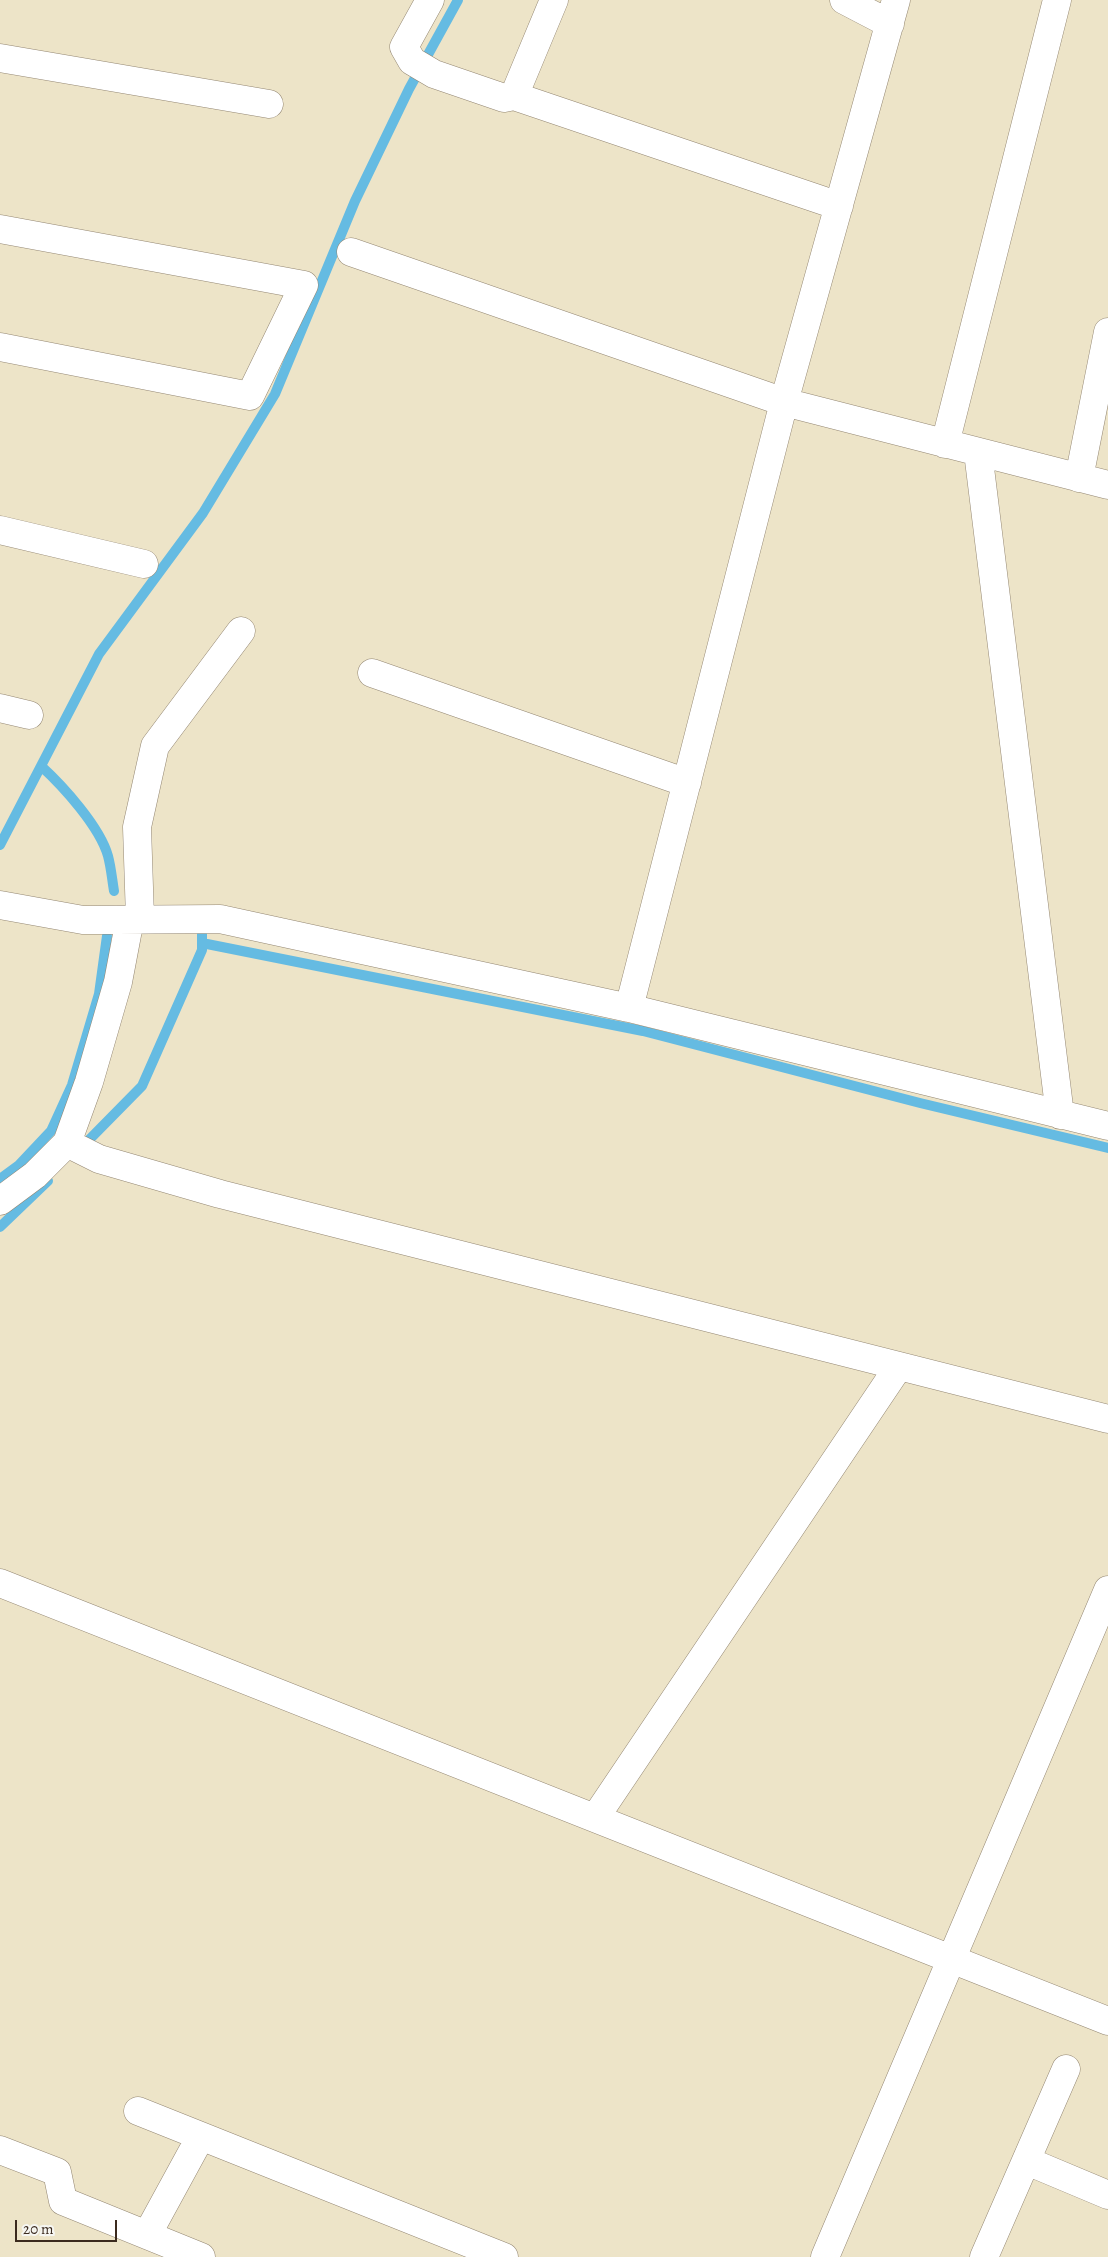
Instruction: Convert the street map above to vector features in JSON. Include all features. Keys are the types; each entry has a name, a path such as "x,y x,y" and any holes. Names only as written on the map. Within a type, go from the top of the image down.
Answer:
{"street":[{"path":"430,0 404,48 423,67 504,98 514,96 839,206"},
{"path":"514,96 554,0"},
{"path":"629,1008 784,402 893,12 844,0"},
{"path":"945,444 1057,0"},
{"path":"0,58 269,104"},
{"path":"0,229 304,285 250,396 0,347"},
{"path":"351,252 784,402 1108,486"},
{"path":"1079,478 1108,332"},
{"path":"978,452 1060,1115"},
{"path":"0,530 144,564"},
{"path":"0,1201 75,1147 89,1082 135,918 137,827 156,746 241,631"},
{"path":"372,673 687,783"},
{"path":"0,708 29,715"},
{"path":"0,905 82,920 135,918 220,919 629,1008 1108,1126"},
{"path":"75,1147 100,1159 220,1194 1108,1419"},
{"path":"596,1818 899,1366"},
{"path":"0,1583 1108,2021"},
{"path":"825,2257 1108,1590"},
{"path":"984,2257 1066,2069"},
{"path":"138,2111 504,2257"},
{"path":"146,2235 201,2136"},
{"path":"0,2150 57,2172 63,2201 201,2257"},
{"path":"1026,2161 1108,2195"}],"waterway":[{"path":"0,845 99,654 203,513 275,394 355,201 409,89 458,0"},
{"path":"41,766 60,784 97,833 108,856 114,891"},
{"path":"81,1148 142,1086 202,950 202,934"},
{"path":"0,1179 19,1165 51,1131 72,1085 99,994 107,936"},
{"path":"202,943 643,1031 920,1103 1108,1148"},
{"path":"0,1227 48,1181"}]}
